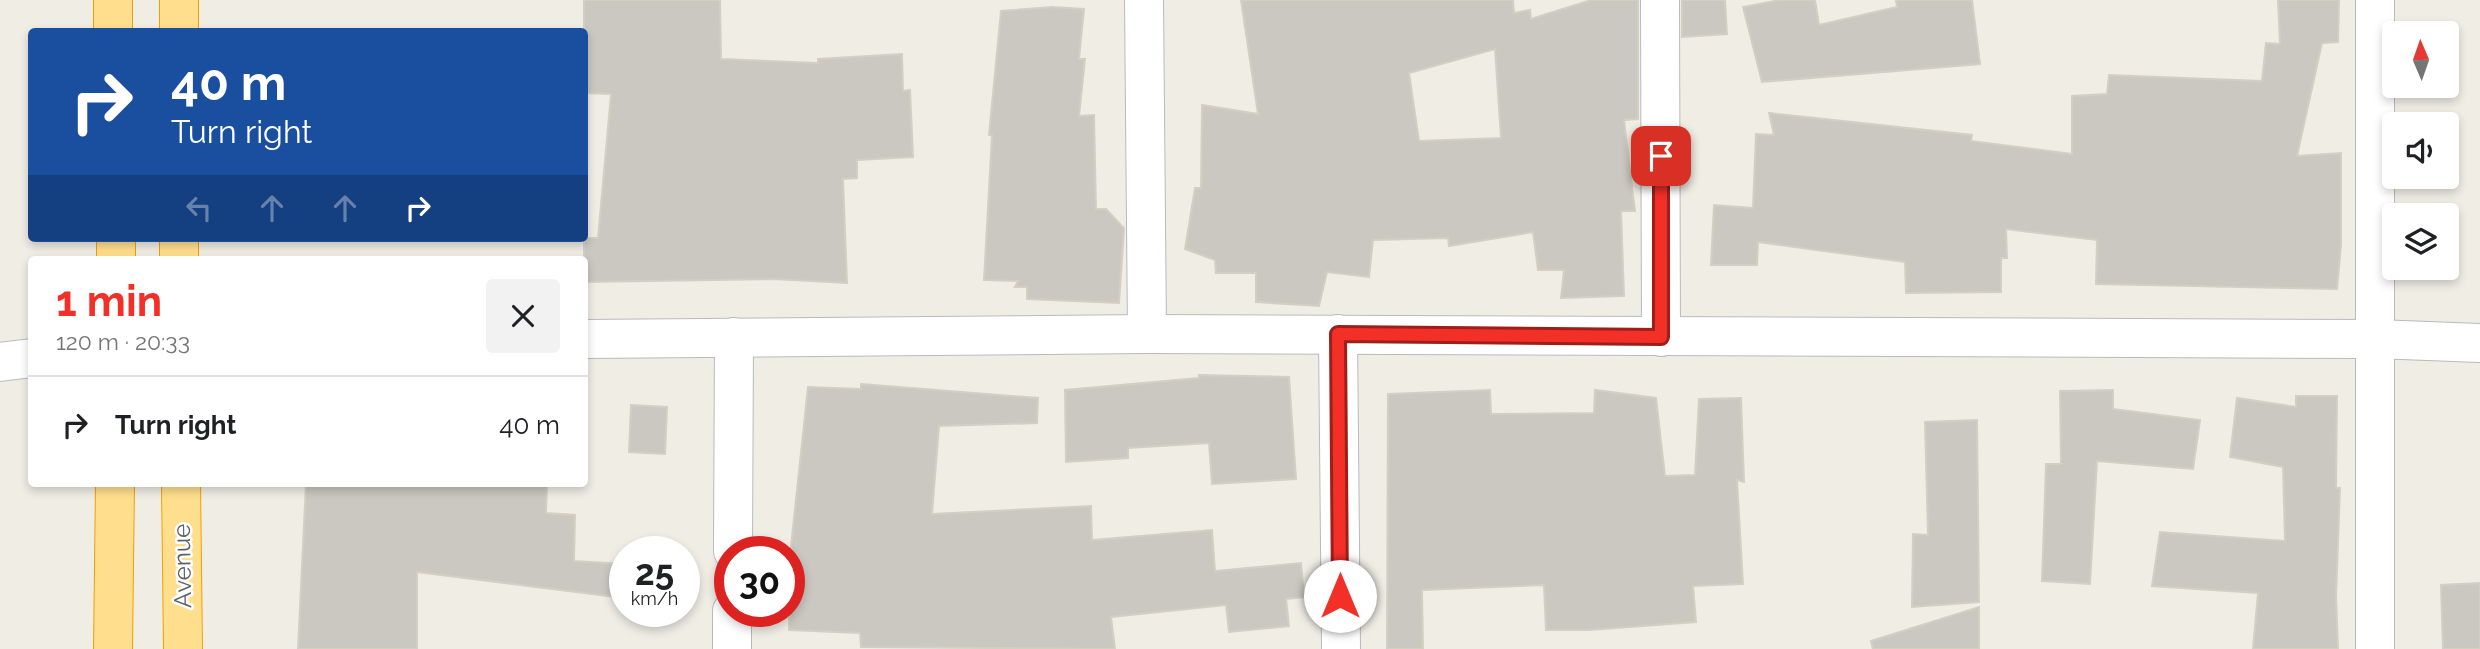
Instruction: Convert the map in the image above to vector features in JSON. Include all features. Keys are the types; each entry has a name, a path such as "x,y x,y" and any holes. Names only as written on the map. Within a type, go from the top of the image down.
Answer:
{"highway":[{"path":"113,0 113,28"},
{"path":"179,0 179,28"},
{"path":"113,649 115,487"},
{"name":"Avenue","path":"181,487 183,649"}],"street":[{"path":"1144,0 1147,334"},
{"path":"1660,0 1661,337"},
{"path":"2375,0 2375,649"},
{"path":"1338,334 1340,649"},
{"path":"588,339 1338,334 2375,339 2480,343"},
{"path":"733,536 734,337"},
{"path":"0,362 28,358"},
{"path":"732,627 732,649"}],"building":[{"path":"584,0 720,0 721,59 818,63 818,59 902,54 903,91 910,90 913,157 857,160 857,178 843,179 847,283 773,279 588,282 588,256 584,256 584,242 588,242 588,238 598,238 611,94 588,93 588,28 584,28"},
{"path":"1241,0 1513,0 1514,13 1530,10 1531,19 1591,0 1638,0 1638,119 1624,120 1635,211 1621,211 1624,296 1561,298 1564,270 1538,270 1533,232 1449,246 1448,238 1373,240 1369,277 1327,272 1319,306 1256,302 1256,273 1216,273 1215,260 1185,249 1195,188 1201,188 1202,105 1258,114","holes":["1495,49 1501,138 1419,141 1409,73"]},
{"path":"1682,0 1725,0 1727,34 1682,37"},
{"path":"1780,0 1815,0 1819,25 1897,7 1896,0 1972,0 1980,64 1762,82 1743,7"},
{"path":"2278,0 2339,0 2338,42 2322,43 2297,156 2341,153 2341,245 2337,289 2096,284 2097,240 2006,229 2007,258 2001,258 2001,292 1906,293 1905,262 1758,242 1757,265 1711,265 1714,205 1753,208 1756,134 1774,135 1769,113 1972,135 1971,141 2072,154 2072,96 2107,94 2109,75 2262,81 2266,43 2280,44"},
{"path":"1052,7 1084,9 1079,59 1085,59 1079,116 1094,115 1096,209 1106,209 1124,228 1119,303 1027,299 1027,287 1015,287 1018,281 984,280 992,135 989,135 1001,11"},
{"path":"1199,375 1289,377 1296,479 1212,484 1209,443 1128,448 1128,458 1066,462 1065,390 1199,378"},
{"path":"861,384 1038,398 1037,423 939,426 932,514 1091,506 1092,540 1212,530 1215,571 1301,563 1304,597 1286,599 1289,626 1229,632 1226,605 1111,617 1115,649 861,647 860,633 789,630 789,627 805,627 805,536 792,536 808,387 861,389"},
{"path":"1490,390 1491,414 1594,413 1595,390 1656,398 1665,476 1695,475 1699,399 1741,398 1744,482 1737,480 1743,584 1693,586 1696,622 1589,630 1546,630 1544,585 1422,590 1423,649 1387,649 1388,394"},
{"path":"2113,390 2113,409 2200,420 2193,469 2097,461 2090,584 2042,581 2046,464 2061,464 2060,391"},
{"path":"2296,396 2337,396 2336,488 2340,488 2336,596 2338,649 2253,649 2258,593 2152,586 2160,532 2285,541 2283,467 2230,457 2237,398 2296,407"},
{"path":"631,405 667,407 665,454 629,452"},
{"path":"1977,420 1979,602 1912,607 1913,534 1928,535 1925,422"},
{"path":"306,487 547,487 546,513 575,515 574,561 609,563 609,596 417,572 417,649 298,649"},
{"path":"2480,583 2480,649 2443,649 2441,585"},
{"path":"1979,607 1979,649 1873,649 1871,641"}],"route":[{"path":"1340,596 1338,334 1661,337 1661,156"}]}
